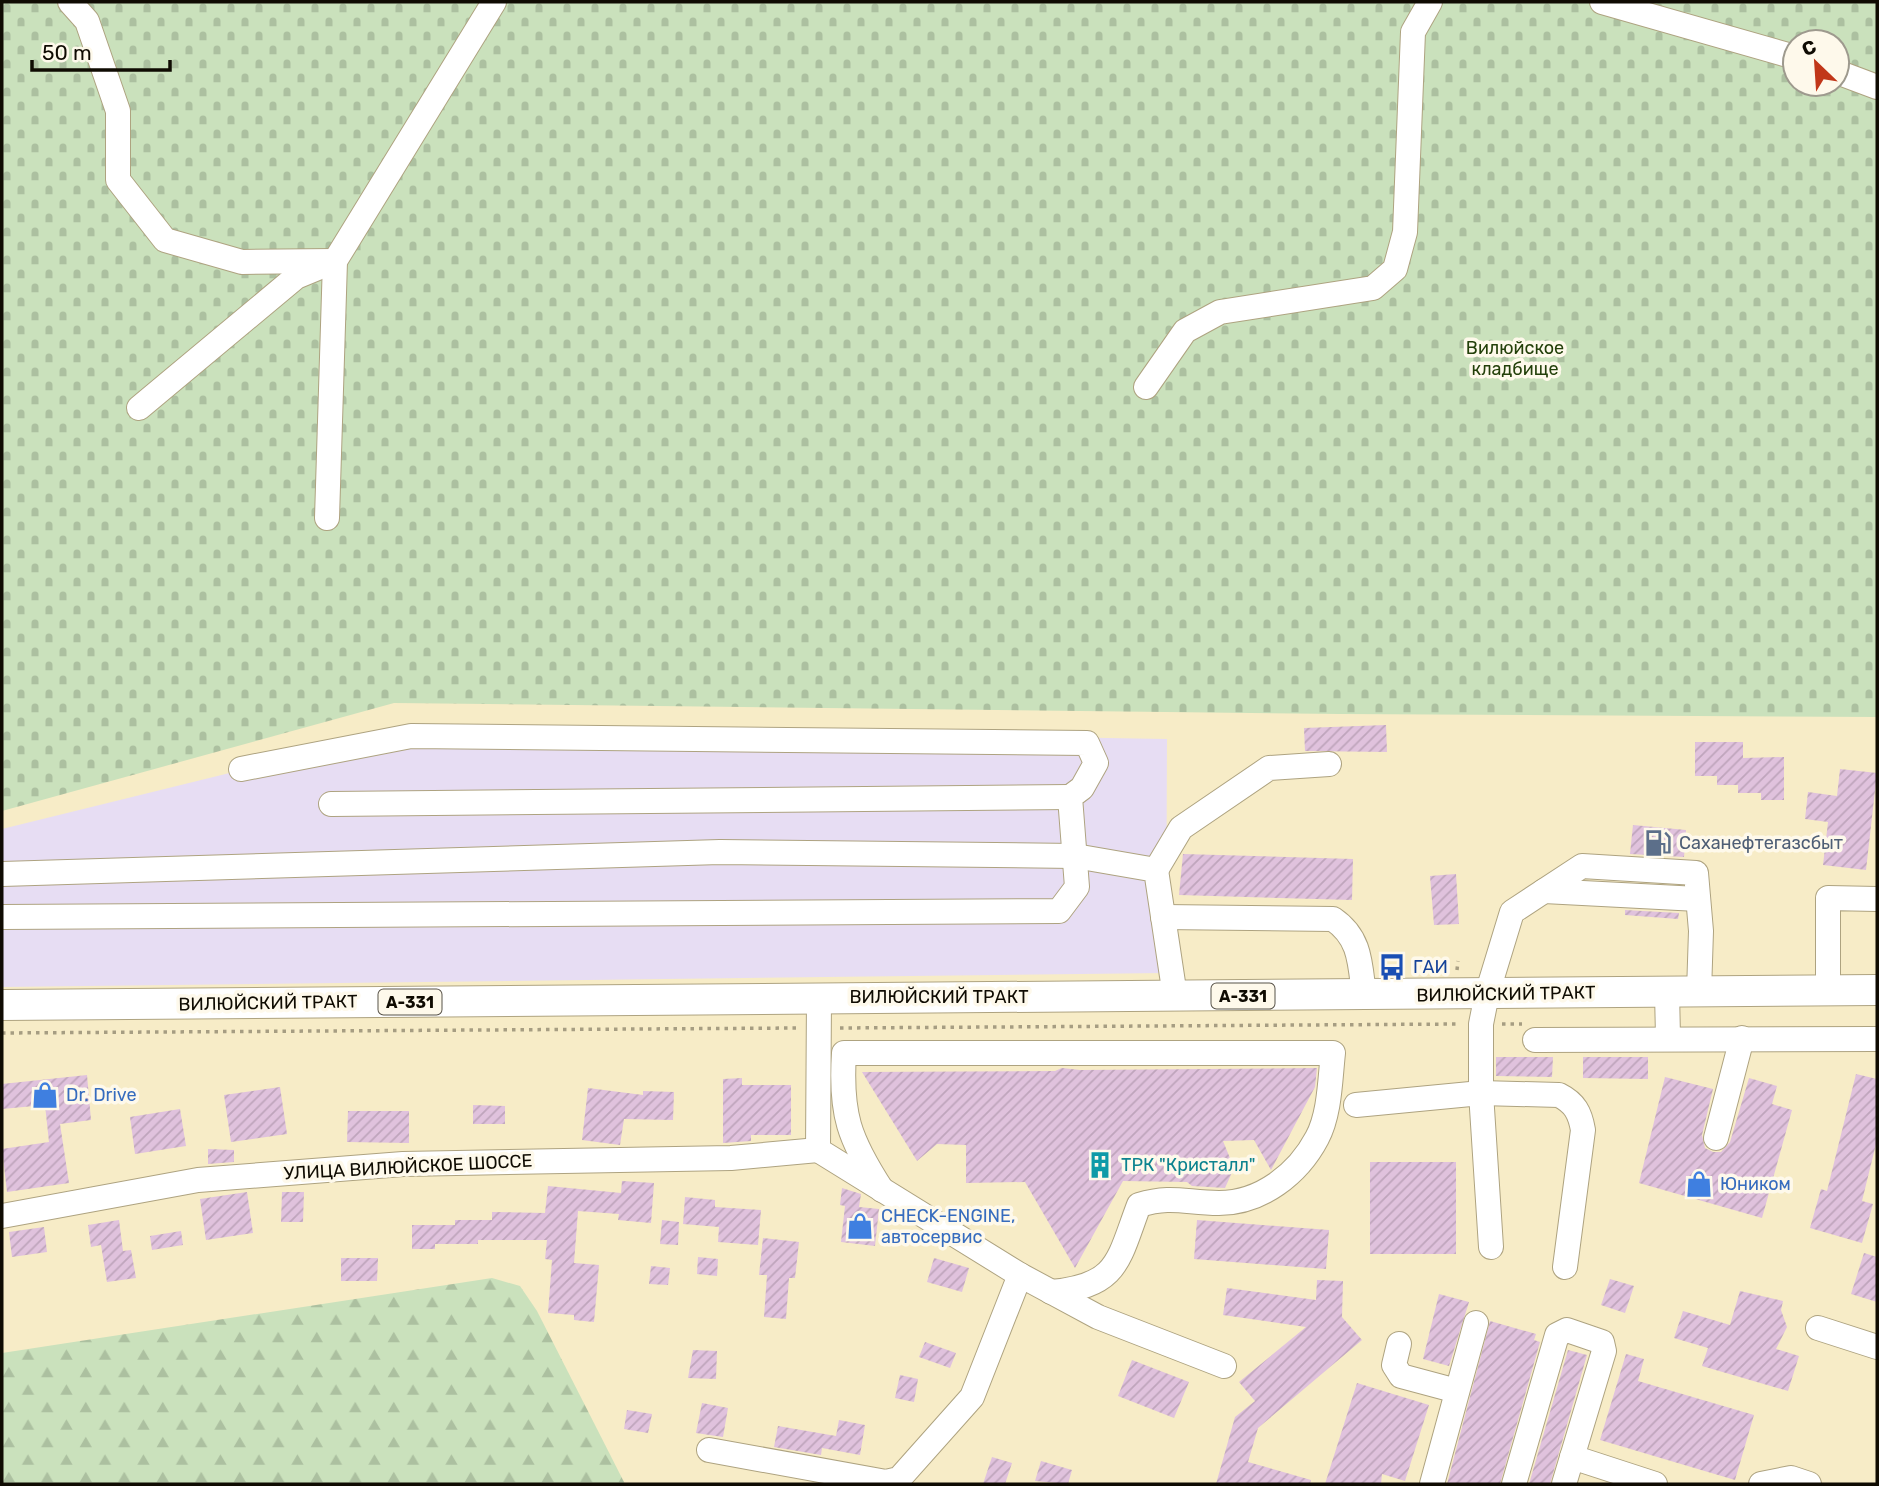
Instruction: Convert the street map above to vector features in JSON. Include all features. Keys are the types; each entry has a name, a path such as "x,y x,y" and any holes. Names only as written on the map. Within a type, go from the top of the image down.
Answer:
{"main road":[{"name":"ВИЛЮЙСКИЙ ТРАКТ","path":"2,1005 1877,990"}],"street":[{"path":"70,2 87,20 118,111 118,180 165,240 242,261 335,261"},
{"path":"327,518 335,261 494,2"},
{"path":"1146,387 1185,331 1220,312 1373,288 1395,269 1405,232 1413,32 1430,2"},
{"path":"1602,2 1781,53"},
{"path":"1851,77 1877,87"},
{"path":"139,408 296,277 335,261"},
{"path":"241,769 411,736 1087,743 1096,763 1082,788 1070,797 331,804"},
{"path":"1175,996 1156,870 1181,828 1269,768 1329,765"},
{"path":"2,917 1059,911 1077,887 1070,797"},
{"path":"2,874 720,852 1075,856 1156,870"},
{"path":"1491,1247 1481,1093 1481,1024 1487,994 1512,912 1582,866 1696,873 1701,931 1699,992"},
{"path":"1828,991 1828,898 1877,899"},
{"path":"1163,917 1333,919 1348,929 1359,954 1364,995"},
{"path":"1667,992 1668,1037"},
{"path":"819,997 818,1150 1051,1292 1098,1317 1224,1366"},
{"path":"1535,1032 1668,1037 1877,1039"},
{"path":"1716,1138 1742,1038"},
{"path":"882,1190 850,1135 841,1093 844,1053 1333,1053 1328,1094 1318,1137 1282,1183 1258,1196 1221,1204 1163,1198 1139,1205 1119,1263 1100,1280 1079,1290 1051,1292"},
{"path":"1356,1105 1481,1093 1559,1095 1575,1106 1581,1117 1583,1130 1565,1267"},
{"name":"УЛИЦА ВИЛЮЙСКОЕ ШОССЕ","path":"2,1216 198,1180 403,1164 731,1157 818,1150"},
{"path":"709,1450 886,1482 899,1479 972,1397 1020,1275"},
{"path":"1432,1484 1476,1323"},
{"path":"1818,1328 1877,1347"},
{"path":"1514,1484 1557,1335 1567,1330 1602,1342 1604,1351 1564,1484"},
{"path":"1399,1344 1394,1365 1401,1376 1457,1391"},
{"path":"1572,1457 1655,1484"},
{"path":"1761,1484 1791,1478 1808,1484"}],"path":[{"path":"2,1033 1481,1024 1535,1032"}],"shaded area":[{"path":"416,727 1167,739 1166,973 2,987 2,829"}],"green space":[{"name":"Вилюйское кладбище","path":"2,2 1877,2 1877,717 394,703 2,811"},
{"path":"492,1278 520,1286 537,1311 625,1484 2,1484 2,1353"}],"building":[{"path":"1386,725 1387,752 1305,751 1304,728"},
{"path":"1695,742 1743,742 1743,758 1784,757 1784,800 1761,800 1761,793 1738,793 1738,785 1717,785 1717,776 1695,776"},
{"path":"1840,769 1877,773 1866,870 1823,865 1828,822 1805,819 1808,792 1837,796"},
{"name":"Саханефтегазсбыт","path":"1633,825 1686,830 1684,857 1630,854"},
{"path":"1183,854 1353,859 1352,900 1179,895"},
{"path":"1456,874 1459,924 1434,925 1430,876"},
{"path":"1625,910 1679,913 1678,919 1625,915"},
{"path":"1496,1057 1553,1057 1552,1077 1496,1076"},
{"path":"1583,1057 1648,1057 1648,1079 1583,1078"},
{"name":"ТРК \"Кристалл\"","path":"1062,1068 1317,1068 1315,1087 1271,1170 1254,1140 1223,1141 1234,1168 1225,1188 1192,1186 1187,1182 1123,1181 1075,1268 1025,1182 966,1183 966,1145 937,1144 917,1161 862,1072 1055,1071"},
{"path":"1856,1074 1877,1079 1877,1140 1862,1201 1873,1204 1862,1243 1810,1228 1821,1189 1827,1191"},
{"path":"87,1075 91,1120 60,1124 69,1183 7,1192 2,1149 49,1142 45,1105 2,1109 2,1084"},
{"path":"1665,1077 1713,1089 1702,1135 1705,1148 1713,1152 1721,1152 1730,1142 1749,1078 1777,1086 1772,1104 1792,1110 1762,1218 1639,1183"},
{"path":"742,1078 742,1085 791,1085 791,1135 751,1135 751,1141 723,1143 723,1079"},
{"path":"280,1087 287,1134 231,1142 224,1095"},
{"path":"588,1088 643,1095 643,1091 674,1092 673,1120 624,1119 620,1145 582,1140"},
{"path":"473,1105 505,1106 505,1124 473,1124"},
{"path":"180,1109 186,1146 135,1154 130,1117"},
{"path":"348,1111 409,1111 409,1143 347,1142"},
{"path":"208,1149 234,1150 234,1162 208,1164"},
{"path":"1370,1162 1456,1162 1456,1254 1370,1254"},
{"path":"622,1181 654,1183 651,1223 618,1220 619,1214 578,1211 574,1263 599,1265 594,1322 574,1320 574,1315 548,1313 552,1260 545,1259 547,1240 478,1240 478,1244 435,1244 435,1249 412,1249 412,1225 455,1225 455,1220 492,1220 492,1212 545,1213 548,1186 621,1193"},
{"name":"CHECK-ENGINE, автосервис","path":"842,1188 861,1194 859,1207 879,1209 875,1246 841,1242 845,1206 840,1205"},
{"path":"247,1192 253,1233 206,1240 200,1199"},
{"path":"282,1192 304,1192 303,1222 281,1222"},
{"path":"685,1197 715,1200 715,1207 761,1210 758,1245 718,1242 719,1227 683,1224"},
{"path":"119,1220 123,1251 131,1250 136,1278 107,1282 101,1245 91,1247 88,1225"},
{"path":"662,1220 679,1222 678,1245 660,1244"},
{"path":"1197,1220 1329,1230 1326,1269 1194,1259"},
{"path":"44,1227 47,1252 12,1257 9,1232"},
{"path":"181,1231 183,1245 152,1250 150,1236"},
{"path":"763,1238 799,1242 795,1278 789,1278 786,1319 764,1317 767,1275 759,1275"},
{"path":"1864,1253 1877,1257 1877,1302 1851,1294"},
{"path":"698,1257 718,1259 717,1276 697,1274"},
{"path":"341,1258 378,1258 377,1281 341,1281"},
{"path":"934,1258 969,1268 962,1292 927,1282"},
{"path":"651,1266 670,1268 668,1285 649,1284"},
{"path":"1610,1279 1634,1286 1625,1313 1601,1305"},
{"path":"1317,1280 1343,1281 1342,1317 1362,1340 1258,1428 1248,1462 1311,1480 1310,1484 1216,1484 1235,1417 1255,1401 1239,1382 1306,1327 1223,1315 1227,1288 1316,1300"},
{"path":"1740,1291 1783,1301 1781,1310 1787,1327 1776,1349 1799,1356 1788,1391 1702,1366 1708,1348 1674,1338 1683,1311 1730,1325"},
{"path":"1439,1294 1469,1302 1449,1366 1423,1359"},
{"path":"1490,1321 1536,1334 1534,1340 1540,1342 1500,1484 1447,1484"},
{"path":"925,1342 956,1353 950,1368 919,1357"},
{"path":"693,1350 717,1351 716,1379 688,1378"},
{"path":"1568,1350 1587,1355 1550,1484 1529,1484"},
{"path":"1626,1354 1644,1359 1638,1381 1754,1415 1735,1480 1600,1440"},
{"path":"1132,1360 1189,1382 1174,1418 1118,1396"},
{"path":"900,1375 918,1379 914,1402 895,1398"},
{"path":"1357,1383 1429,1405 1405,1481 1382,1474 1381,1484 1325,1484"},
{"path":"702,1403 728,1408 723,1437 696,1433"},
{"path":"627,1410 652,1414 648,1433 624,1429"},
{"path":"839,1420 865,1425 860,1455 822,1448 821,1455 774,1447 778,1426 836,1436"},
{"path":"992,1457 1012,1463 1005,1484 983,1484"},
{"path":"1041,1461 1072,1470 1068,1484 1035,1481"}],"place":[{"name":"Саханефтегазсбыт","path":"1658,843"},
{"name":"ГАИ","path":"1392,967"},
{"name":"Dr. Drive","path":"45,1095"},
{"name":"ТРК \"Кристалл\"","path":"1100,1165"},
{"name":"Юником","path":"1699,1184"},
{"name":"CHECK-ENGINE, автосервис","path":"860,1226"}]}
